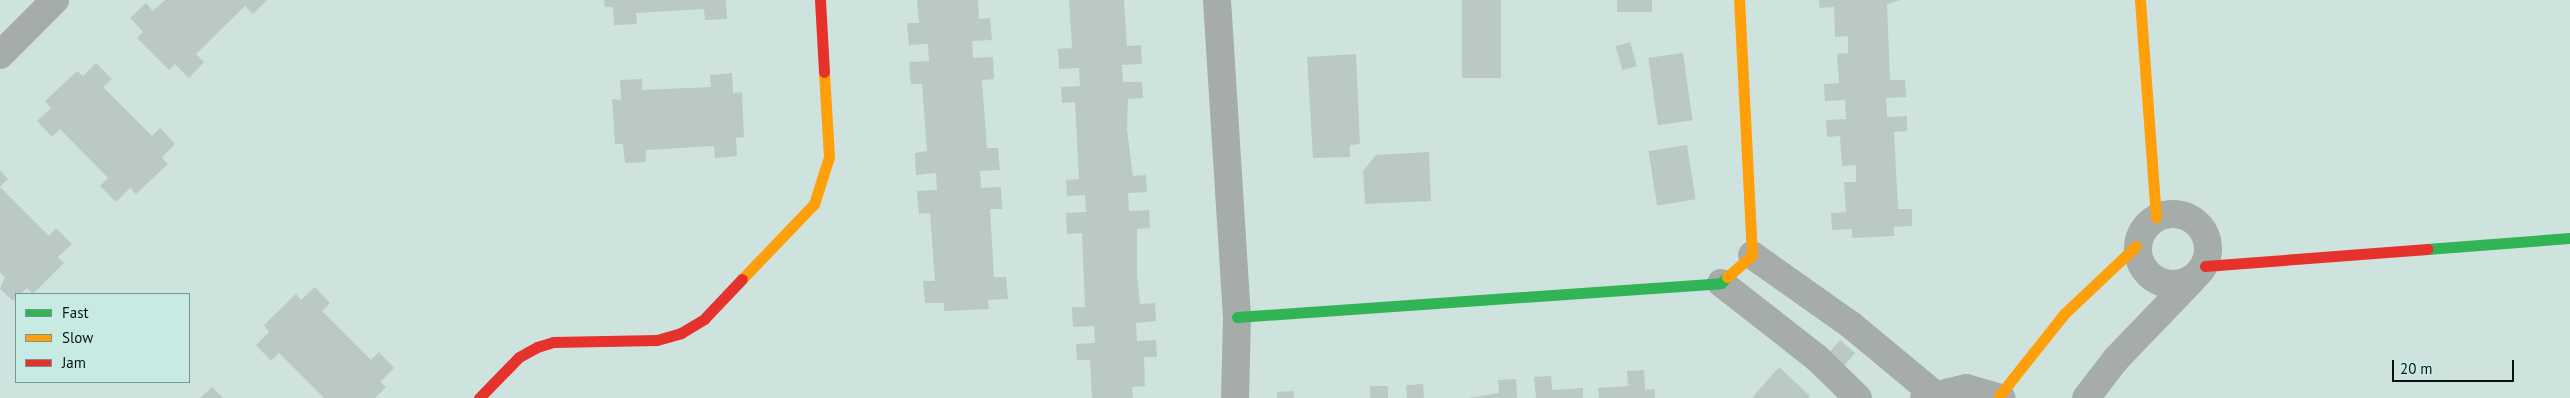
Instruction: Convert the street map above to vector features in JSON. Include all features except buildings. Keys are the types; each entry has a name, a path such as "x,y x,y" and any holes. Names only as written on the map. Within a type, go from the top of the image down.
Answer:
{"street":[{"path":"0,55 55,0"},
{"path":"479,398 519,357 537,347 553,342 657,340 681,333 704,319 814,204 829,158 820,0"},
{"path":"1217,0 1237,317 1235,398"},
{"path":"1739,0 1752,255"},
{"path":"2140,0 2156,217"},
{"path":"1752,255 1851,325 1928,396 1966,388 2000,397 2064,314 2136,246 2143,229 2156,217 2174,214 2192,219 2204,232 2209,250 2199,273 2116,359 2086,398"},
{"path":"2136,246 2140,266 2154,280 2173,285 2199,273 2570,238"},
{"path":"1237,317 1721,283 1752,255"},
{"path":"1721,283 1818,358 1858,398"}],"traffic: fast":[{"path":"2427,249 2570,238"},
{"path":"1237,317 1721,283 1727,277"}],"traffic: slow":[{"path":"1727,277 1752,255 1739,0"},
{"path":"2140,0 2156,217"},
{"path":"742,279 814,204 829,157 824,72"},
{"path":"1999,396 2064,314 2136,246"}],"traffic: jam":[{"path":"820,0 824,72"},
{"path":"2205,266 2427,249"},
{"path":"479,398 519,357 537,347 553,342 657,340 681,333 704,319 742,279"}]}
